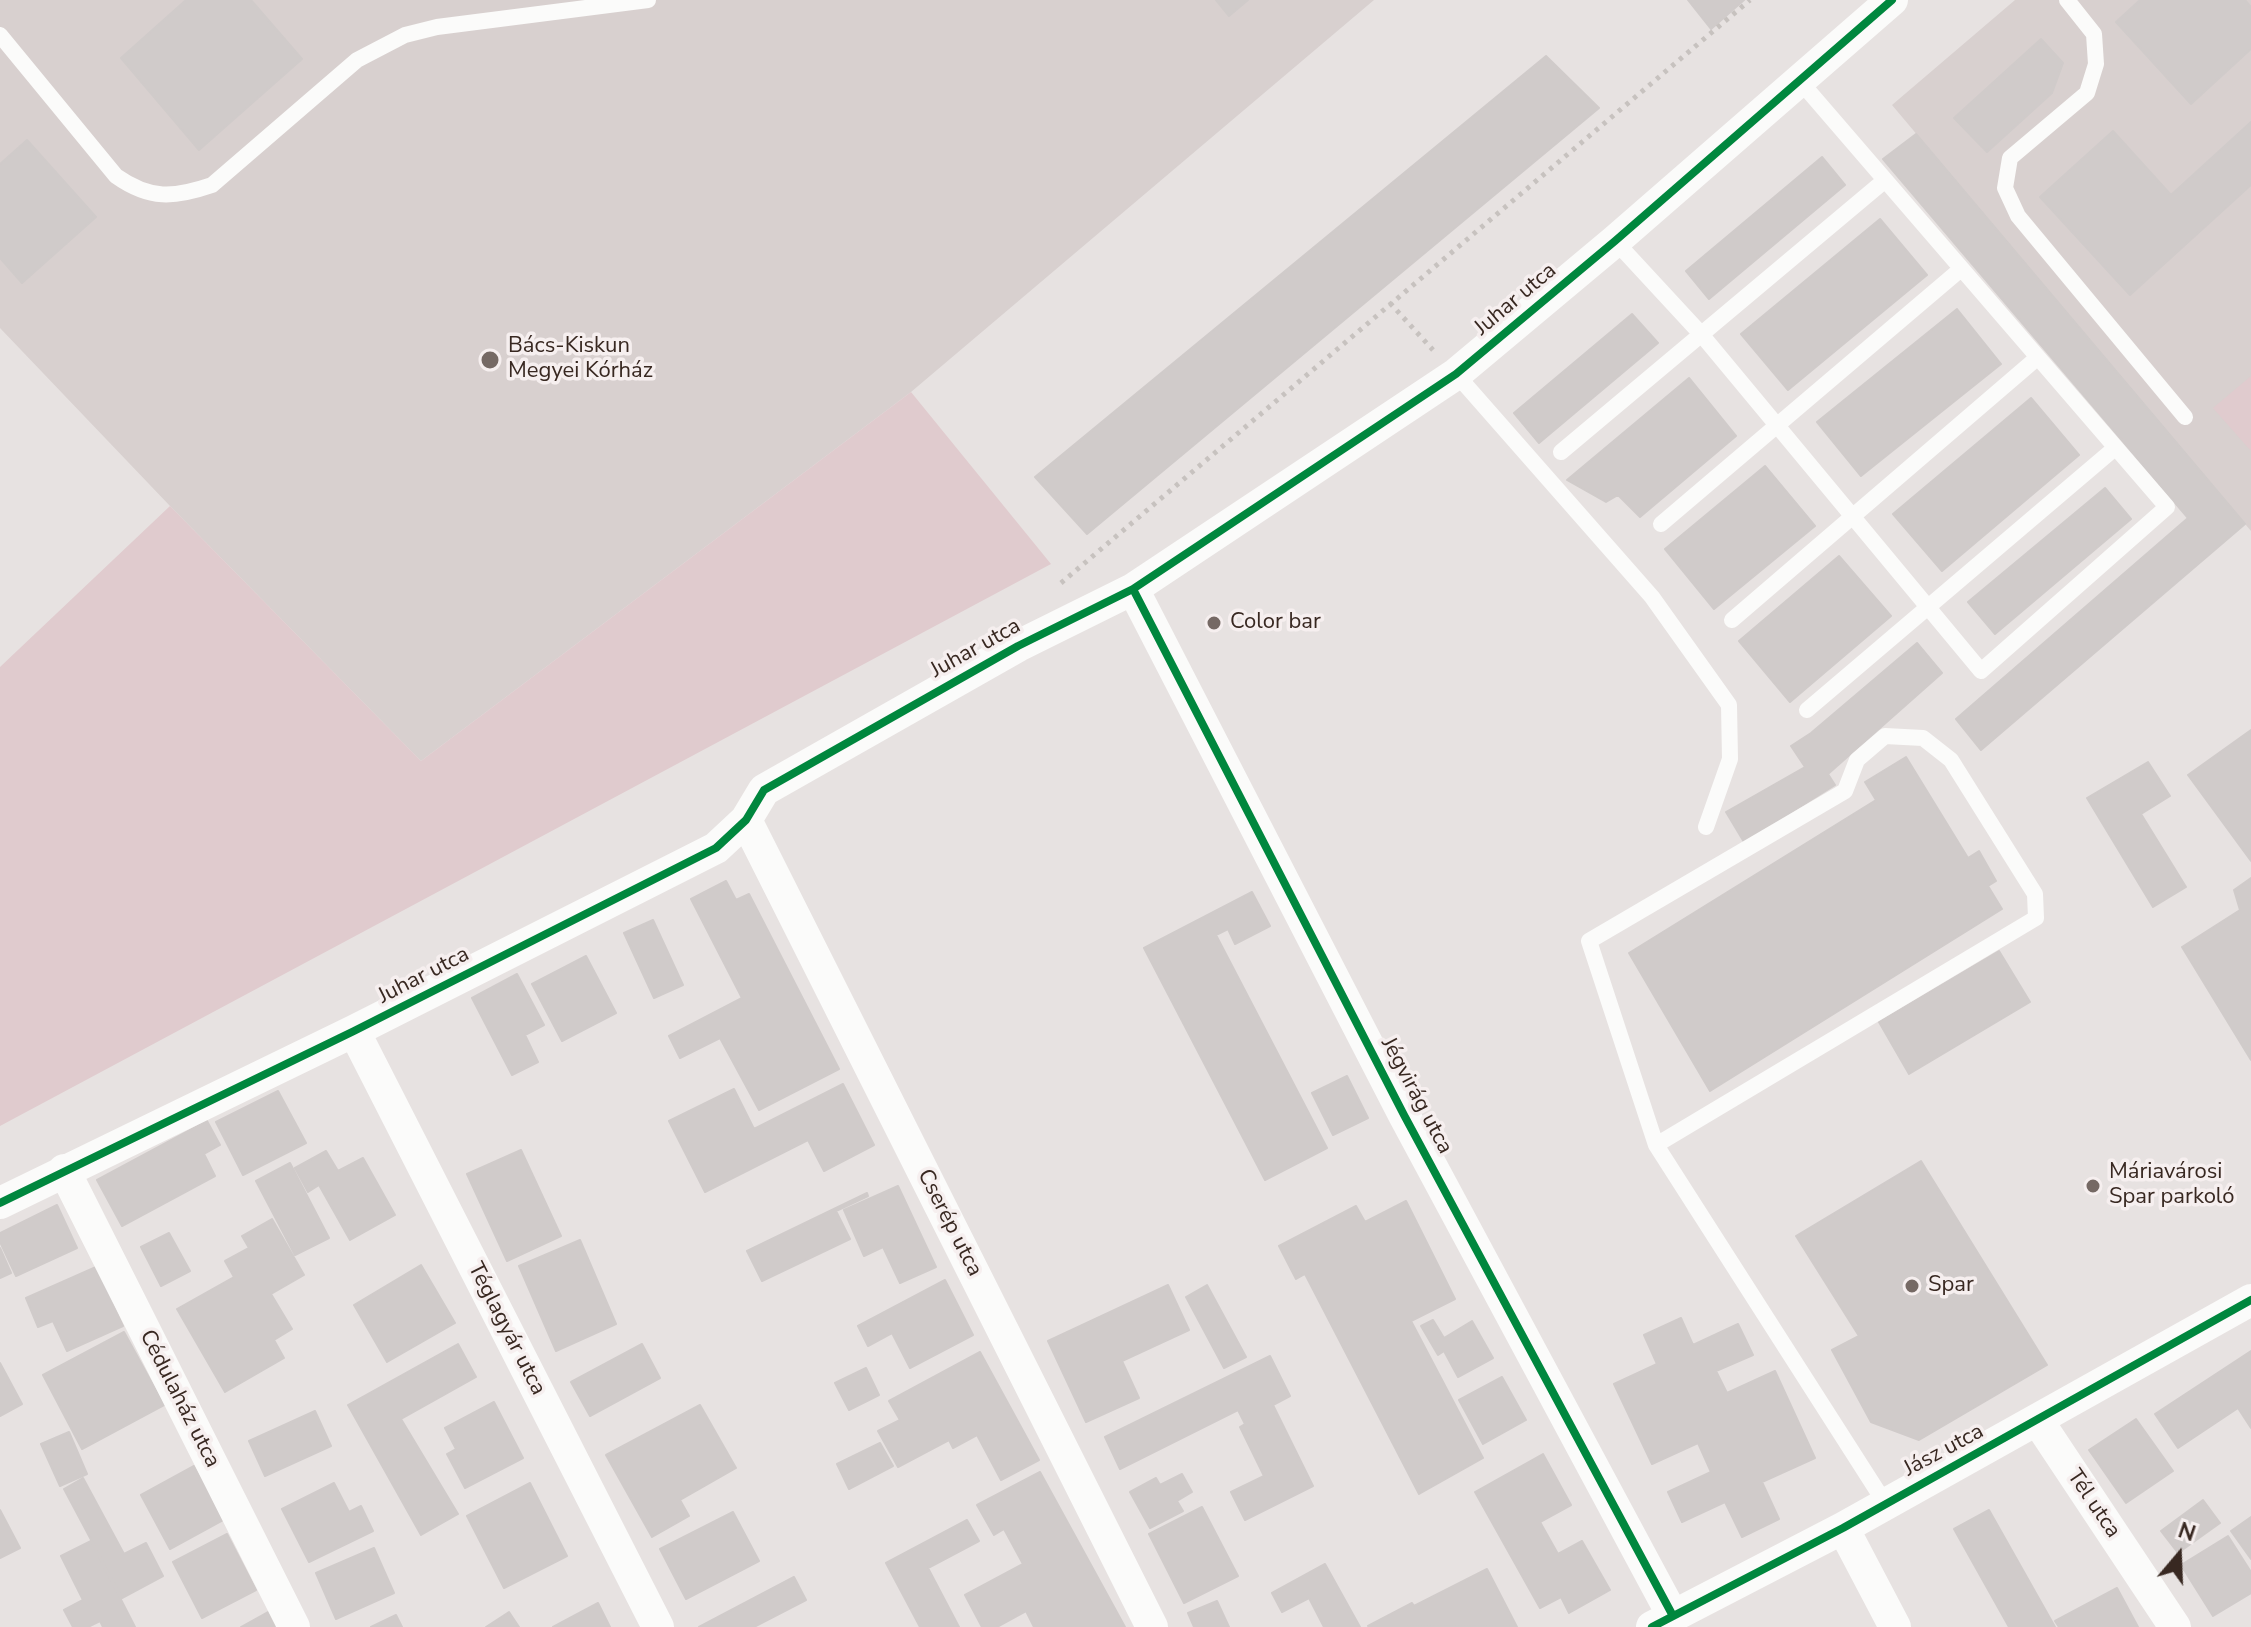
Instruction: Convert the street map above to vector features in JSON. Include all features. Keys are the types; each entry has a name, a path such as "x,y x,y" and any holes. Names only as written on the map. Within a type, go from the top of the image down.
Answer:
{"street":[{"name":"Juhar utca","path":"0,1203 354,1031 716,848 746,820 764,790 1018,646 1133,589 1456,374 1615,241 1892,0"},
{"name":"Jégvirág utca","path":"1133,589 1662,1622"},
{"name":"Cserép utca","path":"746,820 1152,1627"},
{"name":"Téglagyár utca","path":"354,1031 658,1627"},
{"name":"Cédulaház utca","path":"64,1170 294,1627"},
{"name":"Jász utca","path":"1662,1622 1843,1528 2251,1300"},
{"name":"Tél utca","path":"2038,1421 2175,1627"},
{"path":"1843,1528 1895,1627"}],"lane":[{"path":"0,35 116,176 133,188 157,195 183,194 212,185 357,60 405,35 437,27 648,0"},
{"path":"2067,0 2094,34 2096,64 2087,93 2010,158 2005,188 2018,216 2185,417"},
{"path":"1615,241 1701,334 1981,671 2167,507 1799,80"},
{"path":"1561,452 1884,181"},
{"path":"1661,524 1961,269"},
{"path":"1732,620 2037,358"},
{"path":"1456,374 1652,597 1729,705 1730,759 1706,827"},
{"path":"1807,710 2115,448"},
{"path":"1656,1145 2036,918 2035,894 1951,760 1923,738 1885,736 1857,760 1845,791 1589,941 1656,1145 1885,1503"}],"path":[{"path":"1058,587 1750,0"},
{"path":"1390,303 1456,374"}],"shaded area":[{"name":"Bács-Kiskun Megyei Kórház","path":"0,0 1374,0 911,392 421,761 0,328"},
{"path":"2015,0 2251,0 2251,531 1892,105"},
{"path":"2251,376 2251,451 2213,408"},
{"path":"911,392 1051,564 0,1126 0,667 170,506 421,761"}],"building":[{"path":"186,0 251,0 302,59 199,150 121,58"},
{"path":"1216,0 1248,0 1229,16"},
{"path":"1688,0 1744,0 1711,29"},
{"path":"2140,0 2245,0 2251,7 2251,49 2191,104 2116,22"},
{"path":"2041,39 2063,63 2052,93 1987,152 1954,118"},
{"path":"1546,56 1599,108 1087,534 1035,477"},
{"path":"2251,122 2251,185 2130,295 2040,197 2113,131 2171,195"},
{"path":"1916,134 2245,524 1981,750 1956,719 2188,518 1883,159"},
{"path":"27,140 96,217 22,283 0,258 0,164"},
{"path":"1822,157 1845,185 1709,299 1686,271"},
{"path":"1880,219 1927,275 1788,390 1741,334"},
{"path":"1957,309 2001,364 1861,476 1817,422"},
{"path":"1632,314 1658,343 1539,443 1514,413"},
{"path":"1689,378 1736,436 1640,517 1618,495 1606,502 1567,480"},
{"path":"2031,398 2079,455 1942,571 1893,514"},
{"path":"1765,466 1815,526 1714,609 1665,549"},
{"path":"2105,488 2131,519 1995,634 1968,602"},
{"path":"1839,556 1891,616 1790,702 1739,641"},
{"path":"1917,643 1942,673 1828,774 1835,785 1744,842 1726,812 1805,767 1791,746 1811,733"},
{"path":"2251,730 2251,861 2188,775"},
{"path":"1906,757 1968,858 1979,851 1996,881 1988,886 2002,909 1710,1091 1629,953 1876,800 1865,782"},
{"path":"2148,762 2170,796 2141,814 2186,887 2153,907 2087,798"},
{"path":"2251,878 2251,1060 2182,947 2240,910 2234,890"},
{"path":"726,881 736,900 749,894 839,1069 759,1110 720,1038 680,1058 669,1036 742,998 691,899"},
{"path":"1252,892 1270,926 1235,944 1228,929 1216,935 1327,1148 1265,1180 1144,948"},
{"path":"653,920 683,985 654,998 624,933"},
{"path":"1999,951 2030,1002 1909,1074 1879,1022"},
{"path":"586,956 616,1013 562,1041 532,984"},
{"path":"517,974 544,1025 525,1035 538,1062 512,1075 472,998"},
{"path":"1347,1076 1368,1118 1333,1135 1312,1093"},
{"path":"843,1084 874,1145 824,1171 808,1140 705,1192 669,1121 734,1089 754,1129"},
{"path":"278,1091 306,1143 243,1175 216,1122"},
{"path":"207,1121 220,1145 204,1154 215,1176 122,1226 97,1180"},
{"path":"521,1150 561,1236 507,1261 467,1174"},
{"path":"326,1151 338,1171 363,1158 395,1215 350,1240 319,1185 308,1192 295,1168"},
{"name":"Spar","path":"1921,1161 2047,1365 1919,1440 1871,1422 1832,1350 1859,1336 1796,1236"},
{"path":"290,1163 329,1238 295,1255 256,1181"},
{"path":"898,1186 936,1267 900,1283 883,1247 864,1256 844,1210"},
{"path":"867,1193 868,1196 836,1211 850,1239 762,1281 747,1251"},
{"path":"1406,1201 1455,1299 1411,1321 1483,1458 1419,1494 1305,1274 1296,1279 1279,1246 1356,1206 1365,1222"},
{"path":"57,1205 77,1248 16,1276 0,1242 0,1233"},
{"path":"272,1219 304,1275 271,1294 292,1329 274,1340 284,1358 225,1392 177,1309 234,1277 225,1261 249,1248 242,1236"},
{"path":"169,1233 190,1271 161,1286 141,1247"},
{"path":"580,1240 616,1324 556,1351 519,1266"},
{"path":"0,1248 11,1273 0,1278"},
{"path":"421,1265 455,1323 387,1362 354,1305"},
{"path":"96,1267 123,1326 67,1351 53,1321 38,1327 26,1298"},
{"path":"945,1280 973,1335 910,1368 892,1333 868,1346 858,1326"},
{"path":"1168,1285 1189,1330 1122,1361 1139,1398 1086,1422 1048,1341"},
{"path":"1207,1285 1246,1357 1224,1368 1186,1297"},
{"path":"1681,1318 1693,1345 1738,1324 1753,1355 1716,1371 1727,1393 1775,1371 1815,1458 1762,1482 1779,1519 1742,1537 1725,1502 1682,1522 1668,1492 1711,1472 1698,1443 1652,1464 1614,1384 1657,1364 1644,1335"},
{"path":"1433,1320 1444,1338 1472,1321 1493,1358 1458,1377 1444,1351 1438,1355 1421,1326"},
{"path":"124,1332 164,1405 82,1449 43,1375"},
{"path":"458,1344 476,1377 401,1419 458,1514 421,1535 348,1405"},
{"path":"642,1344 660,1378 590,1416 571,1382"},
{"path":"2251,1351 2251,1428 2238,1408 2178,1448 2155,1414"},
{"path":"980,1352 1039,1460 1001,1480 977,1435 953,1448 949,1440 898,1467 878,1431 900,1420 889,1401"},
{"path":"1270,1356 1290,1396 1273,1405 1313,1486 1245,1520 1231,1492 1264,1476 1240,1427 1245,1424 1238,1410 1120,1469 1105,1437"},
{"path":"0,1363 22,1404 0,1416"},
{"path":"866,1368 879,1395 849,1410 835,1383"},
{"path":"1502,1377 1526,1420 1483,1444 1459,1400"},
{"path":"494,1402 523,1458 465,1488 447,1454 456,1449 445,1428"},
{"path":"700,1405 736,1468 680,1500 689,1516 652,1537 606,1455"},
{"path":"315,1411 331,1446 265,1476 249,1441"},
{"path":"2136,1419 2173,1471 2126,1503 2089,1450"},
{"path":"69,1432 87,1474 60,1486 41,1444"},
{"path":"880,1443 893,1466 849,1489 837,1464"},
{"path":"1543,1454 1571,1505 1540,1522 1558,1554 1582,1541 1610,1590 1569,1613 1561,1597 1540,1608 1475,1492"},
{"path":"194,1466 223,1520 170,1549 141,1495"},
{"path":"1040,1472 1125,1627 1034,1627 1026,1611 997,1627 982,1627 965,1595 1023,1564 1004,1529 994,1535 977,1505"},
{"path":"1182,1474 1192,1492 1177,1501 1183,1511 1150,1528 1130,1492 1156,1478 1160,1485"},
{"path":"83,1478 124,1554 146,1543 163,1576 122,1598 64,1489"},
{"path":"334,1483 349,1512 361,1506 373,1531 309,1562 282,1509"},
{"path":"530,1483 567,1556 504,1588 467,1516"},
{"path":"2203,1500 2220,1523 2178,1553 2161,1531"},
{"path":"1202,1507 1238,1576 1184,1603 1149,1534"},
{"path":"0,1510 20,1548 0,1558"},
{"path":"1989,1510 2055,1627 2009,1627 1954,1529"},
{"path":"733,1512 759,1561 686,1599 660,1549"},
{"path":"2251,1517 2251,1559 2231,1531"},
{"path":"967,1520 979,1541 928,1568 959,1627 920,1627 886,1563"},
{"path":"227,1534 256,1590 202,1618 173,1562"},
{"path":"2228,1536 2251,1572 2251,1593 2213,1616 2181,1565"},
{"path":"91,1541 135,1627 103,1627 100,1621 88,1627 73,1627 64,1610 83,1600 61,1556"},
{"path":"374,1548 394,1593 336,1619 316,1573"},
{"path":"1325,1564 1360,1627 1324,1627 1309,1598 1282,1612 1272,1593"},
{"path":"1487,1569 1517,1627 1368,1626 1412,1603 1414,1606"},
{"path":"794,1577 806,1600 754,1627 699,1627"},
{"path":"2117,1588 2138,1627 2059,1627 2055,1621"},
{"path":"1217,1601 1229,1627 1194,1627 1188,1613"},
{"path":"598,1603 610,1627 553,1627"},
{"path":"268,1612 276,1627 241,1627"},
{"path":"509,1612 519,1627 486,1627"},
{"path":"396,1615 402,1627 371,1627"}],"cycle path":[{"path":"0,1203 354,1031 716,848 746,820 764,790 1018,646 1133,589 1456,374 1615,241 1892,0"},
{"path":"1133,589 1404,1115 1673,1616"},
{"path":"1652,1627 1843,1528 2251,1300"}],"place":[{"name":"Bács-Kiskun Megyei Kórház","path":"490,360"},
{"name":"Color bar","path":"1214,623"},
{"name":"Máriavárosi Spar parkoló","path":"2093,1186"},
{"name":"Spar","path":"1912,1286"}]}
